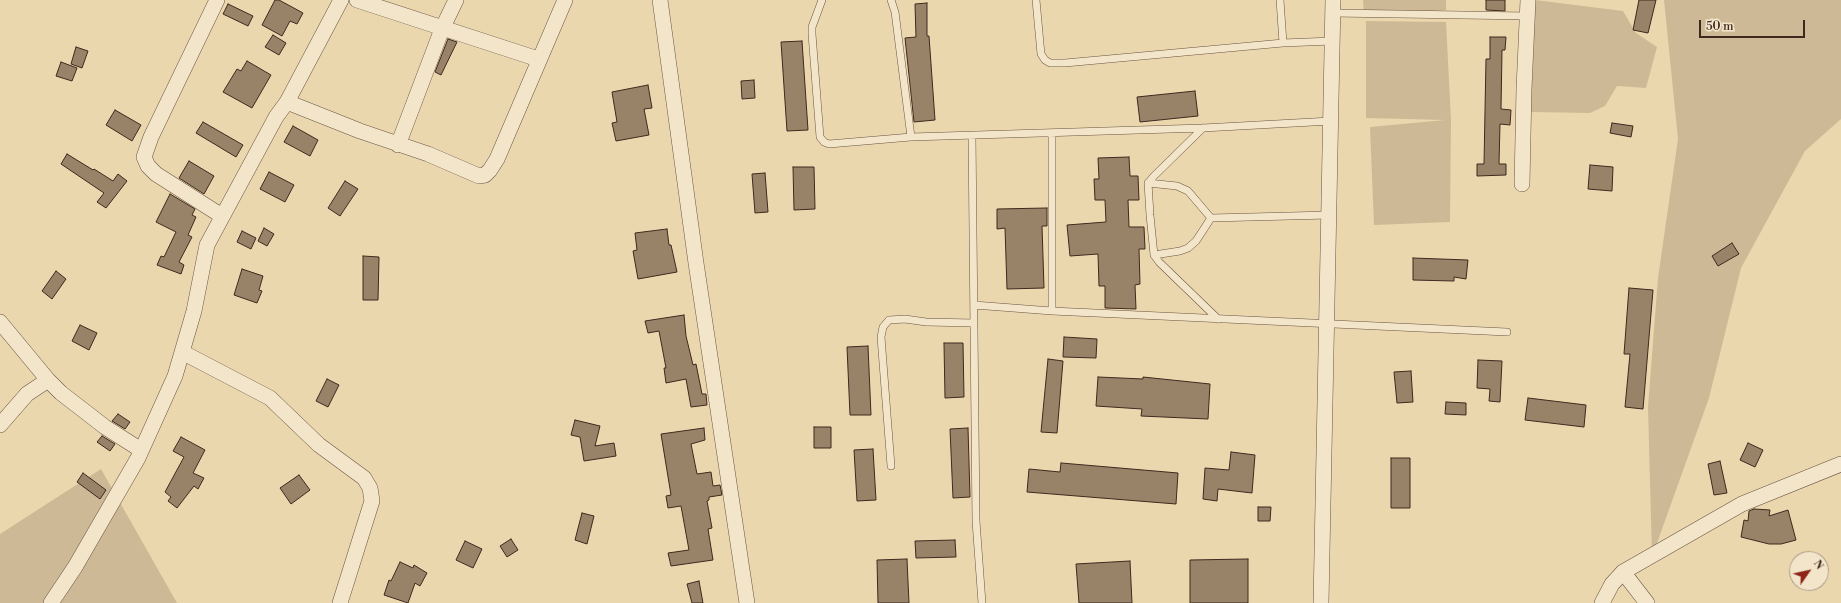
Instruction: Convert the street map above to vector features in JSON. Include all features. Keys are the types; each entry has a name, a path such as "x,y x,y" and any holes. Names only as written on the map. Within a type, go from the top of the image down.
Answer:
{"street":[{"path":"217,0 144,156 148,166 156,174 222,216"},
{"path":"51,603 75,567 141,450 175,376 194,311 207,245 276,117 287,102 341,0"},
{"path":"357,0 442,29 538,59"},
{"path":"398,145 442,29 456,0"},
{"path":"287,102 398,145 428,154 479,176 485,175 497,159 538,59 565,0"},
{"path":"660,0 696,264 747,603"},
{"path":"1522,184 1528,0"},
{"path":"1321,603 1332,121 1333,7"},
{"path":"0,322 48,380 61,393 91,416 141,450"},
{"path":"182,352 270,398 319,445 364,478 370,488 372,501 340,603"},
{"path":"0,425 27,394 48,380"},
{"path":"1602,603 1612,584 1623,572 1742,504 1841,464"},
{"path":"1623,572 1647,603"}],"lane":[{"path":"822,0 812,27 812,34 820,137 824,142 829,144 911,137 1203,128 1332,121"},
{"path":"892,0 895,12 911,137"},
{"path":"1036,0 1041,54 1044,60 1050,63 1065,63 1284,43 1332,41"},
{"path":"1280,0 1284,43"},
{"path":"1333,7 1528,16"},
{"path":"1203,128 1154,176 1148,184 1154,255 1158,262 1218,319"},
{"path":"1052,133 1052,311"},
{"path":"972,136 976,521 982,603"},
{"path":"1148,184 1177,186 1188,191 1211,218"},
{"path":"1211,218 1329,215"},
{"path":"1154,255 1180,251 1188,248 1196,241 1211,218"},
{"path":"974,305 1052,311 1507,332"},
{"path":"891,466 881,337 883,327 889,320 905,319 926,322 974,323"}],"shaded area":[{"path":"1363,0 1446,0 1446,10 1364,16"},
{"path":"1535,0 1623,11 1636,33 1657,47 1646,88 1617,86 1605,106 1590,113 1531,112"},
{"path":"1664,0 1841,0 1841,119 1805,151 1741,268 1709,398 1652,557 1648,407 1658,278 1678,139"},
{"path":"1366,21 1446,22 1451,120 1450,222 1374,225 1370,127 1445,120 1366,118"},
{"path":"101,469 177,603 0,603 0,534"}],"building":[{"path":"275,0 279,0 303,13 297,24 290,21 282,36 262,25"},
{"path":"1486,0 1505,0 1505,11 1486,10"},
{"path":"1639,0 1656,0 1648,33 1633,30"},
{"path":"927,3 927,36 929,36 935,120 914,122 905,38 916,37 915,4"},
{"path":"228,4 253,16 248,26 223,14"},
{"path":"273,35 286,43 279,55 265,47"},
{"path":"1490,37 1506,37 1505,50 1502,50 1501,109 1511,110 1510,125 1500,124 1499,164 1506,164 1506,175 1477,176 1477,164 1484,164 1486,59 1490,59"},
{"path":"448,39 457,42 441,75 435,72"},
{"path":"802,41 808,130 787,131 781,42"},
{"path":"76,47 88,51 82,68 71,64"},
{"path":"247,61 271,75 252,108 223,92 237,69 241,71"},
{"path":"61,62 77,68 72,81 56,76"},
{"path":"754,80 755,98 742,99 741,81"},
{"path":"648,85 652,108 644,109 649,135 616,141 612,123 617,122 612,92"},
{"path":"1195,91 1198,116 1140,122 1137,97"},
{"path":"115,110 141,125 132,141 106,125"},
{"path":"203,122 243,145 236,157 196,133"},
{"path":"1612,123 1633,126 1631,137 1610,133"},
{"path":"293,126 318,140 310,156 284,142"},
{"path":"67,154 113,181 118,174 127,181 106,208 97,202 104,193 61,164"},
{"path":"1129,157 1130,176 1138,176 1139,200 1128,200 1129,227 1144,227 1145,249 1139,249 1140,284 1135,285 1136,309 1105,308 1105,286 1099,286 1098,254 1070,256 1067,225 1106,222 1105,200 1095,200 1094,179 1099,179 1098,158"},
{"path":"189,161 214,176 204,194 179,178"},
{"path":"1590,165 1613,167 1612,191 1588,189"},
{"path":"793,167 814,167 815,209 794,210"},
{"path":"269,172 294,185 285,202 260,189"},
{"path":"765,173 768,212 755,213 752,174"},
{"path":"345,181 358,189 340,216 328,208"},
{"path":"170,194 195,209 192,215 196,217 188,235 192,237 179,262 184,265 181,274 157,265 161,256 164,257 176,232 156,222"},
{"path":"1047,208 1047,226 1042,226 1044,288 1007,289 1005,228 997,229 997,209"},
{"path":"264,228 274,234 267,246 258,241"},
{"path":"667,229 669,245 671,245 677,272 638,279 633,251 637,250 635,233"},
{"path":"242,231 256,238 251,249 237,242"},
{"path":"1732,243 1739,254 1718,266 1712,256"},
{"path":"363,256 379,257 378,300 363,300"},
{"path":"1413,258 1468,260 1466,279 1454,277 1454,281 1413,280"},
{"path":"242,269 263,276 259,290 262,291 257,303 234,295"},
{"path":"56,271 66,279 52,299 42,291"},
{"path":"1629,288 1653,290 1643,409 1625,407 1630,354 1624,354"},
{"path":"684,315 686,336 693,365 696,364 702,394 706,394 707,405 691,407 686,379 666,383 664,368 666,368 659,331 648,333 645,321"},
{"path":"80,325 97,333 89,350 72,341"},
{"path":"1064,337 1097,339 1096,358 1063,357"},
{"path":"944,343 963,343 964,397 945,398"},
{"path":"868,346 871,415 850,415 847,347"},
{"path":"1048,359 1063,361 1057,433 1041,432"},
{"path":"1478,360 1502,361 1500,402 1489,401 1490,389 1477,388"},
{"path":"1411,371 1413,402 1397,403 1394,372"},
{"path":"1098,377 1143,379 1143,377 1210,384 1208,419 1141,416 1142,409 1096,406"},
{"path":"327,379 339,385 328,407 316,401"},
{"path":"1528,398 1586,405 1584,427 1525,420"},
{"path":"1446,402 1466,403 1466,415 1445,414"},
{"path":"118,414 130,422 125,429 112,421"},
{"path":"575,420 600,426 595,446 614,443 616,456 584,461 580,437 571,435"},
{"path":"814,427 831,427 831,448 814,448"},
{"path":"704,428 705,440 691,444 697,474 711,472 713,486 720,485 722,495 709,497 709,500 707,501 712,528 708,529 713,560 671,566 668,553 689,550 681,506 668,508 666,496 671,495 661,434"},
{"path":"968,428 970,497 953,498 950,429"},
{"path":"102,436 115,444 110,451 97,442"},
{"path":"181,437 205,450 193,473 204,478 198,489 194,486 177,508 168,501 171,497 165,492 184,457 173,451"},
{"path":"1748,443 1763,450 1755,467 1740,460"},
{"path":"873,449 876,500 857,501 854,450"},
{"path":"1231,452 1255,455 1252,493 1218,489 1217,501 1203,499 1205,468 1229,470"},
{"path":"1391,458 1410,458 1410,508 1391,508"},
{"path":"1720,461 1727,493 1714,495 1708,464"},
{"path":"1061,463 1178,473 1176,504 1027,492 1029,469 1060,472"},
{"path":"83,473 106,490 100,499 77,482"},
{"path":"299,475 310,490 291,504 280,488"},
{"path":"1258,507 1271,507 1270,521 1258,521"},
{"path":"1754,509 1770,510 1769,516 1788,510 1796,540 1781,544 1769,544 1741,537 1744,520 1748,521 1749,511"},
{"path":"582,513 594,516 587,544 575,540"},
{"path":"511,539 518,550 507,557 500,546"},
{"path":"955,540 956,557 916,558 915,541"},
{"path":"465,541 482,549 473,568 456,560"},
{"path":"907,559 909,603 878,603 877,560"},
{"path":"1248,559 1248,603 1190,603 1190,560"},
{"path":"1130,561 1132,603 1079,603 1076,564"},
{"path":"400,562 413,568 414,565 427,573 420,586 415,583 408,603 384,595 389,580 391,581"},
{"path":"699,581 703,603 692,603 687,584"}]}
